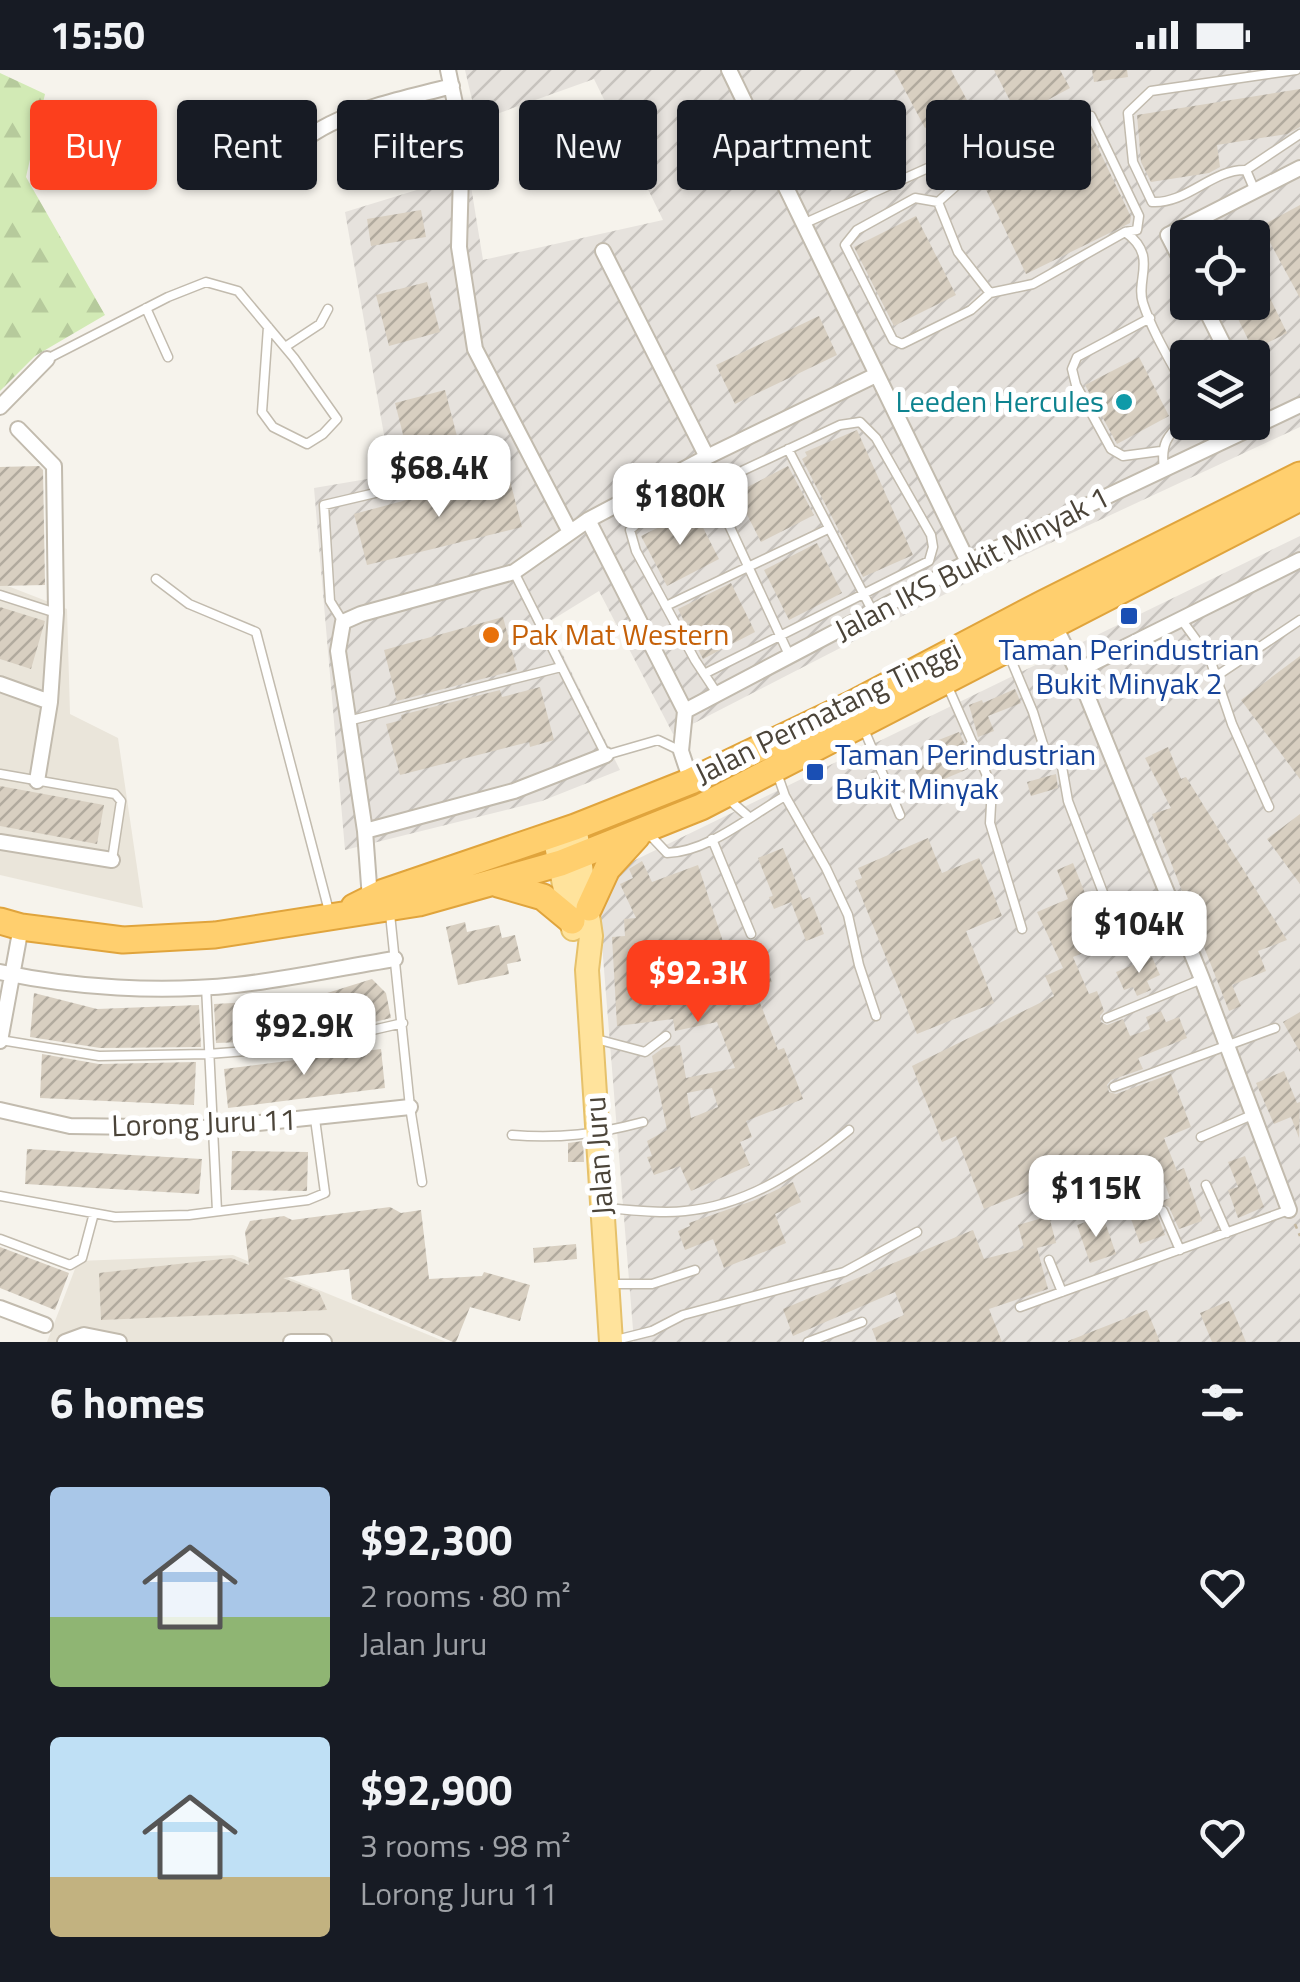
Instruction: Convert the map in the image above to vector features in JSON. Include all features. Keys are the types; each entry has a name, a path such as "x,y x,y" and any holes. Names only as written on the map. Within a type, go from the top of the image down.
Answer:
{"highway":[{"name":"Jalan Permatang Tinggi","path":"380,904 856,713 1300,475"},
{"name":"Jalan Permatang Tinggi","path":"1048,613 1300,498"},
{"name":"Jalan Permatang Tinggi","path":"10,924 124,940 216,935 495,884 571,860 723,795 775,768 856,713"},
{"path":"495,884 543,897 580,915 607,869 644,829"}],"main road":[{"name":"Jalan Juru","path":"565,831 580,915 591,936 586,970 611,1342"}],"street":[{"path":"448,70 454,100"},
{"path":"729,70 968,562"},
{"path":"317,131 360,112 452,86"},
{"path":"1198,220 1300,168"},
{"path":"462,190 459,248 474,349 570,532"},
{"path":"602,251 707,457"},
{"path":"0,408 47,360"},
{"path":"380,904 338,651 342,622 514,572 588,520 876,375"},
{"name":"Jalan IKS Bukit Minyak 1","path":"1270,418 1300,405"},
{"path":"18,429 54,466 56,614 50,702 37,781"},
{"name":"Jalan IKS Bukit Minyak 1","path":"685,711 968,562 1224,440"},
{"path":"588,520 685,711 681,750 691,781"},
{"path":"1077,671 1300,560"},
{"path":"1048,613 1077,671 1202,979 1289,1210"},
{"path":"0,684 50,702"},
{"path":"365,831 514,791 606,755"},
{"path":"0,842 112,860"},
{"path":"0,1040 10,924"},
{"path":"7,974 110,987 206,986 395,959"},
{"name":"Lorong Juru 11","path":"0,1110 70,1126 212,1128 410,1108"},
{"path":"0,1308 45,1325"},
{"path":"64,1342 84,1335 119,1342"},
{"path":"292,1342 324,1342"}],"lane":[{"path":"1296,70 1151,91 1128,113 1133,162 1152,202 1167,203 1232,170 1246,170 1300,134"},
{"path":"1091,116 1139,216 1137,230 1126,232 1032,284 990,293 971,310 902,344 893,340 844,245 857,230 914,198 938,202 965,178 1091,116"},
{"path":"803,224 926,170"},
{"path":"1246,170 1255,191"},
{"path":"938,202 958,252 990,293"},
{"path":"1126,232 1146,265 1141,299 1170,358"},
{"path":"47,360 146,308 206,282 238,290 268,326 285,347 337,419 308,444 273,427 262,412 268,326"},
{"path":"146,308 168,357"},
{"path":"285,347 320,324 328,310"},
{"path":"1150,318 1077,357 1072,369 1084,402 1111,449 1124,456 1161,451"},
{"path":"704,674 930,561 931,535 876,438 860,422 840,425 646,516 630,530 636,550 704,674 718,695"},
{"path":"1164,469 1161,451 1170,434"},
{"path":"788,450 873,612"},
{"path":"342,622 330,601 324,505 498,464"},
{"path":"711,486 790,657"},
{"path":"666,606 828,529"},
{"path":"514,572 606,755 658,740 681,750"},
{"path":"156,579 189,604 256,632 336,914"},
{"path":"0,595 56,614"},
{"path":"1181,620 1210,659 1269,807"},
{"path":"1215,678 1300,620"},
{"path":"1000,638 1033,712 1046,754 1061,761 1068,801 1115,924"},
{"path":"348,721 561,667"},
{"path":"941,670 992,787 992,836 1022,928"},
{"path":"856,713 900,815"},
{"path":"775,768 785,796 848,915 858,965 876,1016"},
{"path":"0,774 115,794 121,801 112,860"},
{"path":"723,795 749,817"},
{"path":"644,829 666,853 682,852 785,796"},
{"path":"712,839 751,934"},
{"path":"380,904 395,959 410,1108 422,1182"},
{"path":"1108,1018 1202,979"},
{"path":"206,986 217,1211"},
{"path":"0,1040 99,1056 208,1054 299,1047 403,1023"},
{"path":"1114,1088 1275,1028"},
{"path":"592,1038 644,1052 666,1036"},
{"path":"1201,1137 1253,1114"},
{"path":"0,1196 115,1217 190,1215 308,1200 325,1193 315,1119"},
{"path":"512,1135 556,1139 598,1134 643,1122"},
{"path":"602,1208 685,1211 749,1196 804,1166 850,1130"},
{"path":"1206,1185 1227,1233"},
{"path":"1020,1308 1289,1210"},
{"path":"1163,1211 1180,1250"},
{"path":"0,1240 70,1266 82,1258 94,1213"},
{"path":"611,1342 652,1331 683,1315 844,1272 917,1232"},
{"path":"1050,1260 1062,1292"},
{"path":"608,1284 652,1284 696,1270"},
{"path":"808,1342 862,1322"}],"shaded area":[{"path":"465,70 1300,70 1300,427 988,572 673,734 599,591 547,623 620,770 542,801 345,850 314,488 391,475 345,212 417,190 472,190 483,260 663,220 648,190 657,190 657,100 604,100 594,79 536,100 519,100 519,106 499,113 499,100 472,100"},
{"path":"1300,536 1300,1342 634,1342 599,907 627,864"},
{"path":"0,583 67,609 70,714 118,738 143,908 0,875"},
{"path":"233,1255 446,1342 47,1342 78,1261"}],"green space":[{"path":"0,73 45,94 44,100 30,100 30,160 26,177 105,315 35,356 0,391"}],"building":[{"path":"894,70 951,70 967,100 926,100 925,128"},
{"path":"994,70 1060,70 1070,88 1048,100 1010,100"},
{"path":"1092,70 1127,70 1128,77 1094,82"},
{"path":"1300,89 1300,127 1287,134 1217,145 1220,167 1209,173 1151,182 1141,162 1137,115"},
{"path":"1091,133 1131,217 1130,223 1026,274 986,190 1091,190"},
{"path":"1300,205 1300,298 1270,243 1270,221"},
{"path":"421,210 426,237 371,246 367,219"},
{"path":"916,216 956,295 894,326 854,247"},
{"path":"427,282 440,332 389,346 376,295"},
{"path":"1270,298 1287,333 1270,342 1248,340 1239,320 1270,320"},
{"path":"819,316 837,355 735,404 716,365"},
{"name":"Leeden Hercules","path":"1139,357 1169,416 1117,444 1085,385"},
{"path":"445,390 458,440 408,454 395,403"},
{"path":"857,430 913,555 863,577 802,459 807,456 805,452"},
{"path":"39,466 43,470 45,585 0,586 0,467"},
{"path":"788,466 814,515 761,542 736,493"},
{"path":"508,473 522,527 367,565 354,514"},
{"path":"694,510 719,559 667,586 641,536"},
{"path":"817,543 842,593 789,620 764,570"},
{"path":"731,583 755,632 703,659 678,609"},
{"path":"0,607 45,621 31,669 0,659"},
{"path":"503,617 517,670 397,701 384,650"},
{"path":"1300,656 1300,779 1241,700"},
{"path":"540,687 554,740 530,747 529,742 400,775 386,724 402,720 401,715 500,690 502,697"},
{"path":"1015,689 1021,703 988,716 994,731 978,737 969,705"},
{"path":"959,732 975,766 923,788 914,768 943,756 936,741"},
{"path":"1168,747 1181,779 1186,777 1287,940 1258,951 1266,971 1232,985 1241,1006 1229,1011 1152,814 1171,808 1145,758"},
{"path":"1056,774 1058,788 1031,796 1027,782"},
{"path":"0,786 104,805 97,844 0,826"},
{"path":"1300,814 1300,884 1267,839"},
{"path":"928,838 942,873 979,858 1002,916 966,931 994,1003 917,1034 855,881 862,878 858,868"},
{"path":"783,848 803,900 810,897 824,934 806,941 791,902 774,909 758,858"},
{"path":"642,861 652,882 698,865 730,963 762,953 772,982 754,987 778,1050 784,1048 803,1099 746,1121 752,1137 740,1142 750,1165 691,1191 680,1166 654,1175 647,1157 652,1156 647,1141 667,1130 652,1056 663,1048 680,1045 686,1078 735,1068 717,1022 675,1031 673,1019 617,1026 612,937 625,936 624,919 636,918 620,884 633,878 629,869","holes":["712,1088 718,1107 691,1118 687,1093"]},
{"path":"1073,863 1105,944 1073,957 1089,994 1097,991 1104,1011 1101,1022 1107,1025 1123,1019 1130,1036 1150,1029 1146,1017 1161,1011 1166,1022 1179,1017 1187,1038 1138,1058 1143,1069 1107,1085 1109,1092 1116,1094 1171,1074 1191,1127 1164,1138 1177,1171 1184,1168 1202,1221 1179,1229 1169,1207 1161,1204 1156,1211 1165,1235 1140,1244 1129,1213 1170,1198 1157,1161 1105,1182 1098,1164 984,1209 956,1136 942,1142 912,1066 1054,996 1045,976 1063,968 1037,912 1068,899 1057,870"},
{"path":"465,922 467,932 499,925 502,938 515,935 521,961 507,964 509,974 458,985 446,927"},
{"path":"1152,957 1160,975 1147,981 1151,990 1137,996 1133,987 1124,990 1116,972"},
{"path":"372,979 386,993 391,1018 298,1040 216,1043 214,1004 308,999"},
{"path":"34,993 97,1009 199,1005 201,1047 100,1048 30,1037"},
{"path":"1300,1012 1300,1052 1283,1022"},
{"path":"381,1049 385,1088 228,1108 224,1069"},
{"path":"42,1054 99,1064 196,1062 194,1105 40,1098"},
{"path":"1284,1071 1297,1103 1300,1102 1299,1138 1291,1117 1274,1124 1256,1083"},
{"path":"583,1141 584,1162 568,1162 568,1143"},
{"path":"27,1149 202,1159 199,1194 25,1184"},
{"path":"232,1151 308,1152 307,1191 231,1190"},
{"path":"1245,1156 1264,1207 1238,1218 1228,1190 1238,1187 1228,1162"},
{"path":"793,1182 801,1202 775,1214 786,1243 724,1268 713,1239 685,1250 678,1231 690,1226 689,1223"},
{"path":"390,1207 401,1213 421,1210 429,1279 482,1276 484,1272 530,1285 520,1321 470,1307 453,1342 352,1299 349,1269 283,1278 319,1292 327,1310 101,1320 99,1273 231,1258 249,1265 245,1232 250,1221 284,1216 292,1220"},
{"path":"1049,1216 1056,1243 1037,1248 1048,1289 989,1309 1002,1342 877,1342 872,1329 904,1315 895,1292 793,1336 783,1309 973,1230 984,1259 1019,1250 1024,1248 1018,1225"},
{"path":"1103,1216 1116,1254 1090,1263 1077,1225"},
{"path":"576,1244 577,1259 534,1263 533,1248"},
{"path":"0,1247 69,1273 55,1310 0,1288"},
{"path":"1229,1301 1246,1342 1212,1342 1200,1313"},
{"path":"1147,1310 1160,1342 1068,1342 1068,1341"}],"place":[{"name":"Leeden Hercules","path":"1124,402"},
{"name":"Taman Perindustrian Bukit Minyak 2","path":"1129,616"},
{"name":"Pak Mat Western","path":"491,635"},
{"name":"Taman Perindustrian Bukit Minyak","path":"815,772"}]}
